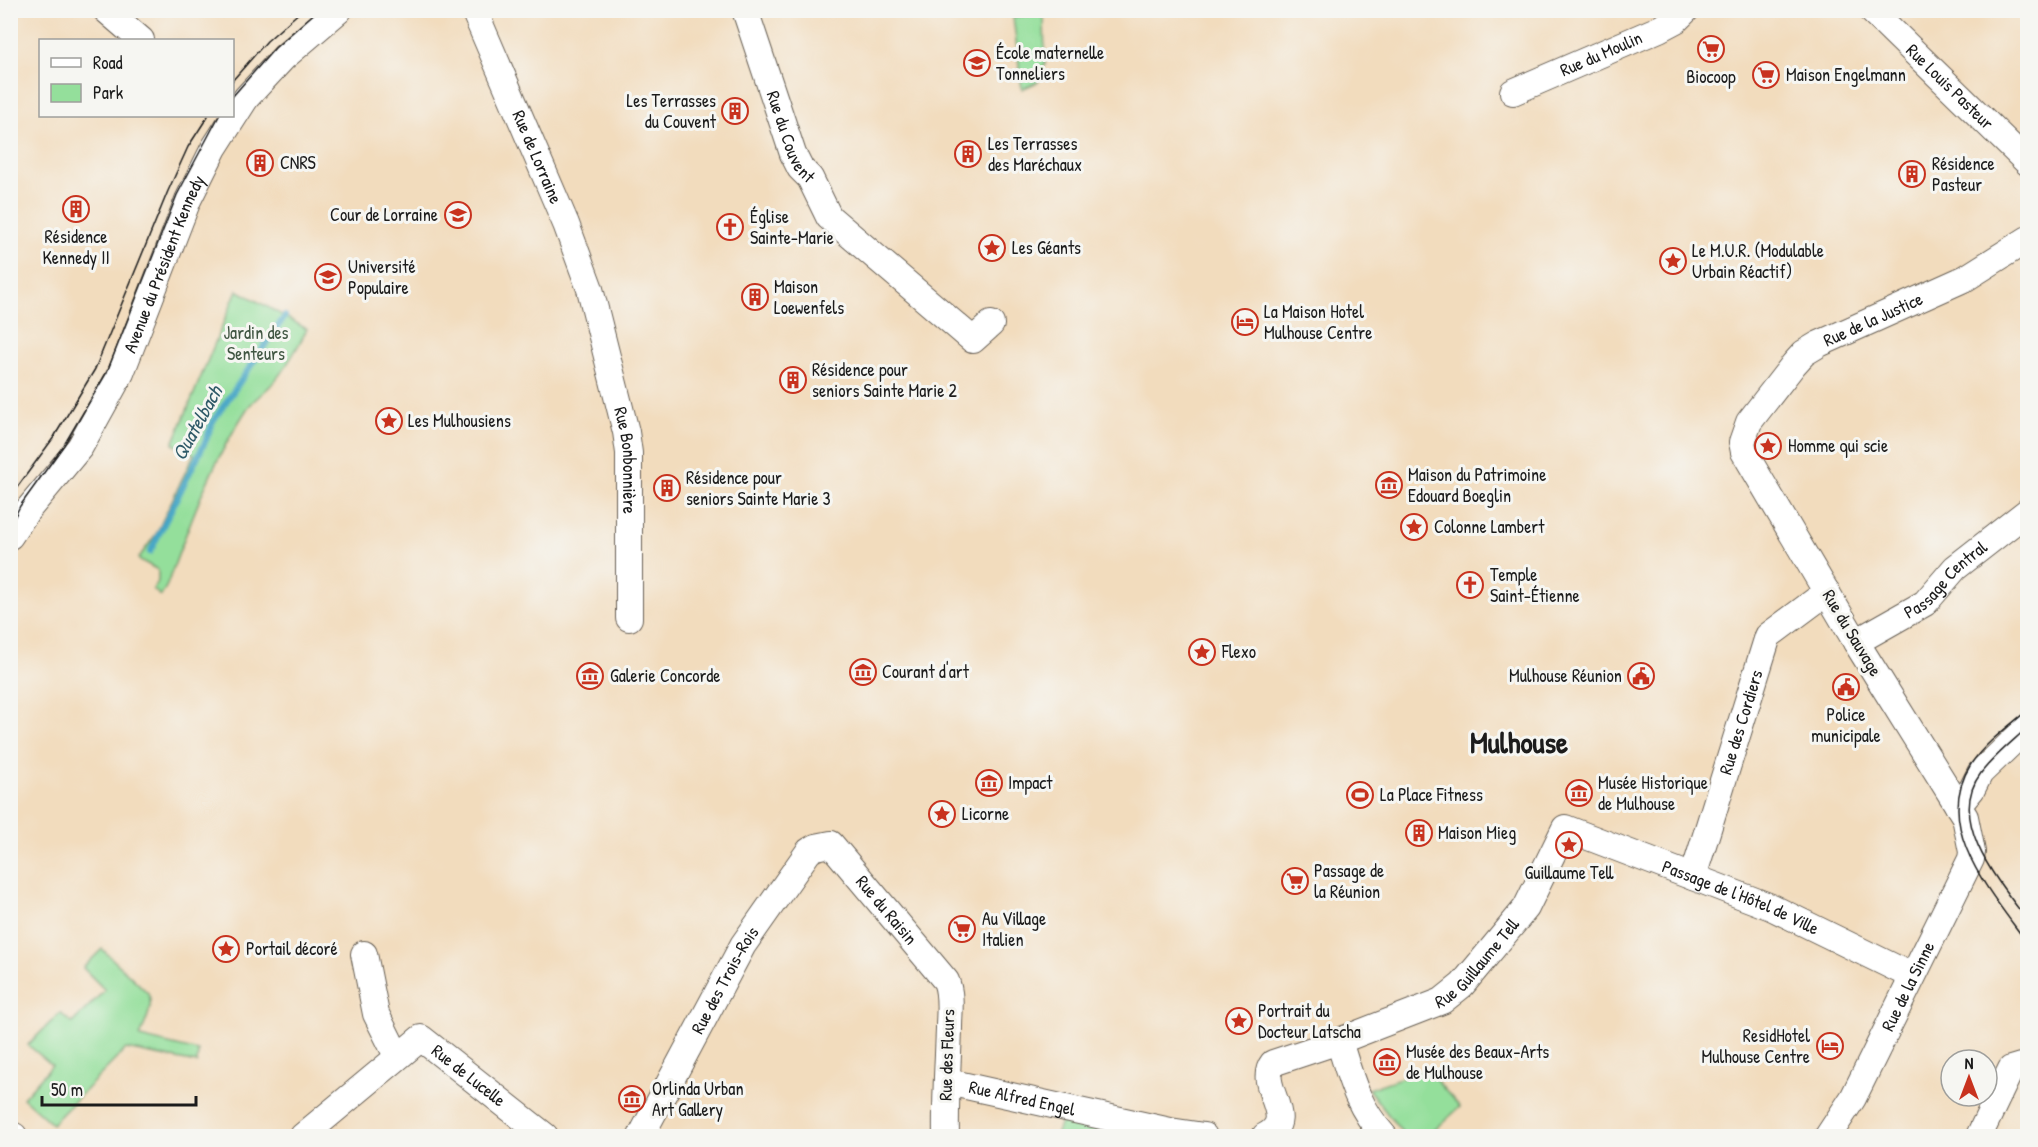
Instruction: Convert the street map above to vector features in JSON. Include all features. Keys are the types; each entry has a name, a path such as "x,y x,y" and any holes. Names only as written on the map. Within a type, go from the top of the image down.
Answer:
{"street":[{"path":"106,10 140,39"},
{"name":"Avenue du Président Kennedy","path":"234,112 284,57 339,10"},
{"name":"Rue de Lorraine","path":"474,10 566,224 590,289 594,308"},
{"name":"Rue du Couvent","path":"745,10 793,154 800,168 810,178 829,217 982,332"},
{"name":"Rue du Moulin","path":"1513,92 1659,29 1676,20 1686,10"},
{"name":"Rue Louis Pasteur","path":"1871,10 2028,163"},
{"name":"Avenue du Président Kennedy","path":"10,536 80,447 121,373 188,200 230,117"},
{"name":"Rue de la Justice","path":"1744,431 1804,353 1819,344 1966,278 2028,239"},
{"name":"Rue Bonbonnière","path":"594,308 626,432 629,453 629,618"},
{"name":"Rue du Sauvage","path":"1744,431 1742,442 1744,453 1856,642 1965,817 1969,833"},
{"name":"Passage Central","path":"1856,642 1925,603 1955,568 2028,511"},
{"name":"Rue des Cordiers","path":"1693,878 1768,636 1827,592"},
{"path":"1958,806 1972,789 1980,773 2028,727"},
{"name":"Passage de l'Hôtel de Ville","path":"1565,828 1771,907 1912,976"},
{"name":"Rue Guillaume Tell","path":"1270,1133 1278,1122 1279,1112 1267,1076 1268,1069 1273,1063 1339,1041 1442,1001 1462,985 1526,908 1565,828"},
{"name":"Rue de la Sinne","path":"1828,1137 1853,1098 1971,859 1969,833"},
{"name":"Rue du Raisin","path":"831,844 943,975"},
{"name":"Rue des Trois-Rois","path":"641,1137 743,945 809,851 831,844"},
{"path":"303,1137 397,1056 376,1014 364,954"},
{"name":"Rue des Fleurs","path":"943,975 948,986 949,998 946,1137"},
{"name":"Rue de Lucelle","path":"397,1056 421,1038 545,1137"},
{"path":"1339,1041 1357,1099 1370,1121 1384,1137"},
{"path":"1979,1137 2019,1068"},
{"name":"Rue Alfred Engel","path":"948,1082 1204,1137"}],"green space":[{"path":"1038,14 1044,18 1045,63 1038,82 1022,89 1013,17"},
{"name":"Jardin des Senteurs","path":"237,290 307,329 283,370 247,409 222,451 161,596 153,589 158,581 158,570 138,559 156,534 194,454 173,444"},
{"path":"102,949 148,993 150,1009 140,1037 198,1051 197,1063 126,1049 52,1124 23,1098 52,1065 28,1045 60,1013 72,1023 105,990 83,968"},
{"path":"1426,1069 1460,1107 1428,1136 1405,1136 1368,1089"},
{"path":"1061,1122 1123,1136 1056,1136"}],"waterway":[{"name":"Quatelbach","path":"150,552 206,440 213,421 285,316"}],"tram line":[{"path":"234,79 267,41 302,10"},
{"path":"234,95 275,48 318,10"},
{"path":"10,497 54,437 95,369 168,191 188,147 207,117"},
{"path":"10,526 20,506 64,445 107,372 177,195 218,117"},
{"path":"2028,710 1990,742 1971,764 1960,788 1958,812 1962,835 1971,859 1998,904 2028,944"},
{"path":"2028,727 1981,773 1972,791 1969,811 1973,831 1991,870 2028,921"}],"place":[{"name":"Biocoop","path":"1711,49"},
{"name":"École maternelle Tonneliers","path":"977,63"},
{"name":"Maison Engelmann","path":"1766,75"},
{"name":"Les Terrasses du Couvent","path":"735,111"},
{"name":"Les Terrasses des Maréchaux","path":"968,154"},
{"name":"CNRS","path":"260,163"},
{"name":"Résidence Pasteur","path":"1912,174"},
{"name":"Résidence Kennedy II","path":"76,209"},
{"name":"Cour de Lorraine","path":"458,215"},
{"name":"Église Sainte-Marie","path":"730,227"},
{"name":"Les Géants","path":"992,248"},
{"name":"Le M.U.R. (Modulable Urbain Réactif)","path":"1673,261"},
{"name":"Université Populaire","path":"328,277"},
{"name":"Maison Loewenfels","path":"755,297"},
{"name":"La Maison Hotel Mulhouse Centre","path":"1245,322"},
{"name":"Résidence pour seniors Sainte Marie 2","path":"793,380"},
{"name":"Les Mulhousiens","path":"389,421"},
{"name":"Homme qui scie","path":"1768,446"},
{"name":"Maison du Patrimoine Edouard Boeglin","path":"1389,485"},
{"name":"Résidence pour seniors Sainte Marie 3","path":"667,488"},
{"name":"Colonne Lambert","path":"1414,527"},
{"name":"Temple Saint-Étienne","path":"1470,585"},
{"name":"Flexo","path":"1202,652"},
{"name":"Courant d'art","path":"863,672"},
{"name":"Galerie Concorde","path":"590,676"},
{"name":"Mulhouse Réunion","path":"1641,676"},
{"name":"Police municipale","path":"1846,687"},
{"name":"Impact","path":"989,783"},
{"name":"Musée Historique de Mulhouse","path":"1579,793"},
{"name":"La Place Fitness","path":"1360,795"},
{"name":"Licorne","path":"942,814"},
{"name":"Maison Mieg","path":"1419,833"},
{"name":"Guillaume Tell","path":"1569,845"},
{"name":"Passage de la Réunion","path":"1295,881"},
{"name":"Au Village Italien","path":"962,929"},
{"name":"Portail décoré","path":"226,949"},
{"name":"Portrait du Docteur Latscha","path":"1239,1021"},
{"name":"ResidHotel Mulhouse Centre","path":"1830,1046"},
{"name":"Musée des Beaux-Arts de Mulhouse","path":"1387,1062"},
{"name":"Orlinda Urban Art Gallery","path":"632,1099"}],"district":[{"name":"Mulhouse","path":"1519,743"}]}
